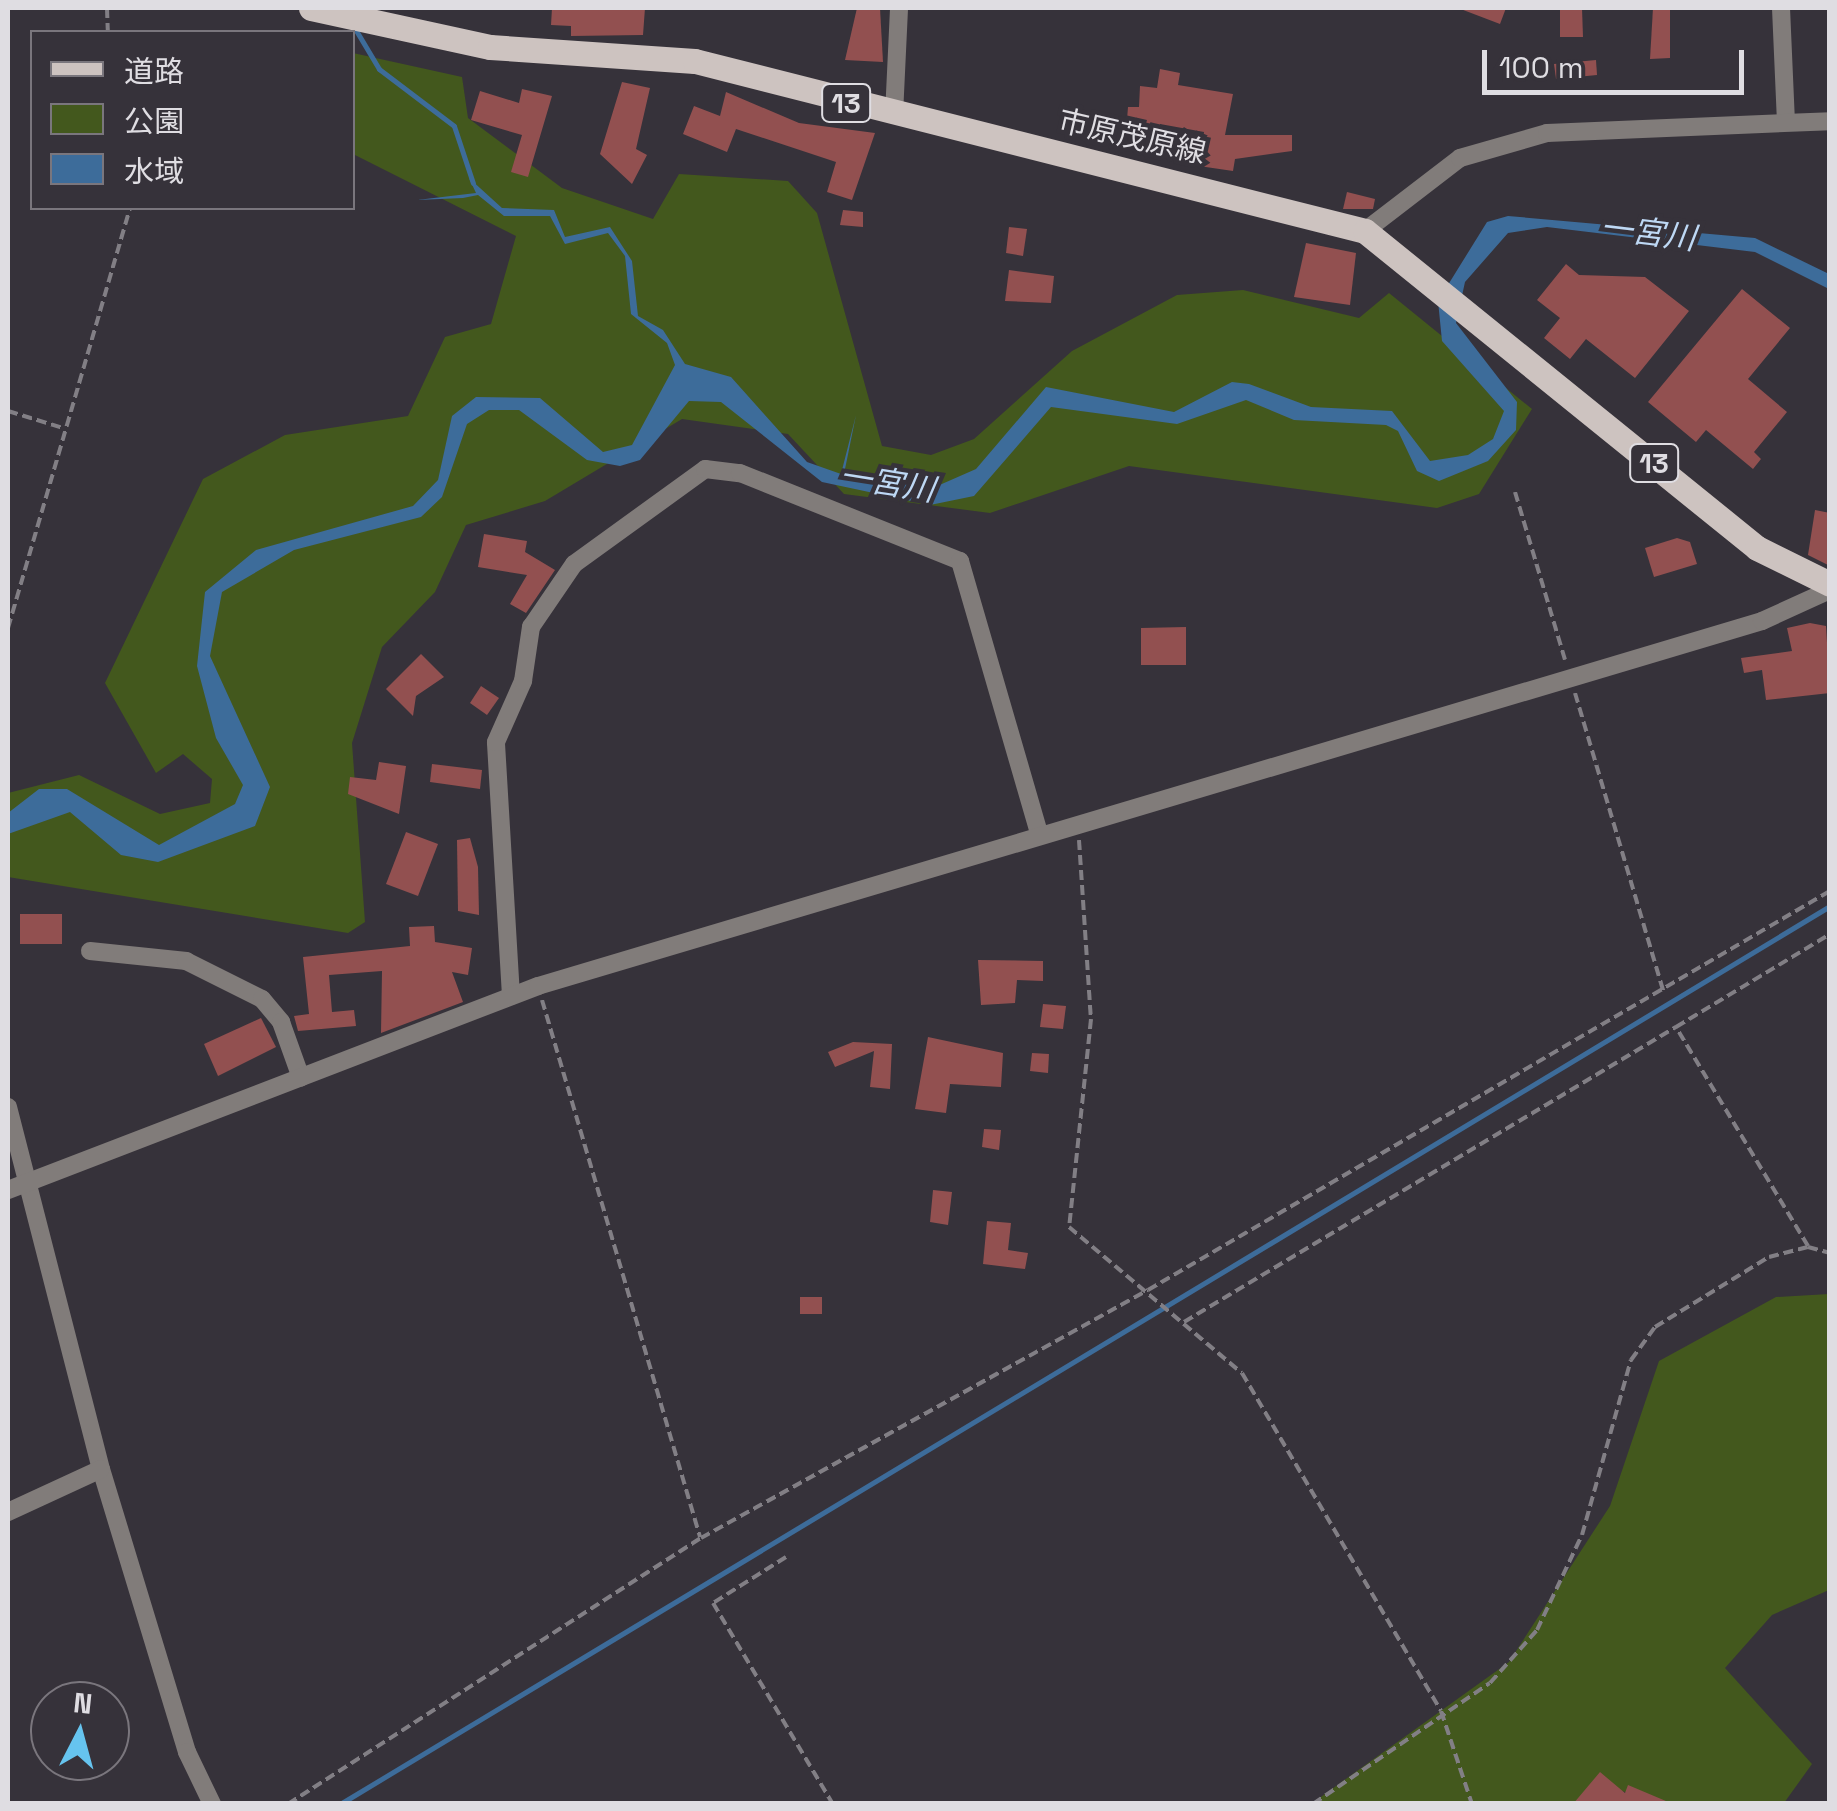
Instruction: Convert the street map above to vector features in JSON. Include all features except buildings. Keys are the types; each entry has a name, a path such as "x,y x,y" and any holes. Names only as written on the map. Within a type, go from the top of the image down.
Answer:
{"main road":[{"name":"市原茂原線","path":"325,9 490,48 682,58 1369,234 1490,326 1757,548 1830,587"}],"street":[{"path":"894,115 899,8"},
{"path":"1781,8 1786,121"},
{"path":"1369,234 1460,158 1547,133 1830,122"},
{"path":"511,996 496,742 523,681 531,627 574,564 706,469 740,473 960,561 1040,836"},
{"path":"8,1190 538,986 1762,621 1830,587"},
{"path":"90,951 186,961 262,1000 281,1022 301,1078"},
{"path":"8,1108 33,1182 101,1470 186,1752 212,1804"},
{"path":"8,1512 101,1470"}],"path":[{"path":"8,628 129,210"},
{"path":"8,412 63,428"},
{"path":"1516,492 1663,991"},
{"path":"1076,826 1091,1019 1070,1227 1242,1373 1441,1711 1472,1804"},
{"path":"288,1804 700,1538 1148,1290 1830,892"},
{"path":"1182,1320 1830,934"},
{"path":"538,986 700,1538"},
{"path":"1676,1028 1808,1247"},
{"path":"1313,1804 1441,1711 1490,1683 1565,1582 1631,1360 1655,1326 1769,1256 1808,1247 1830,1252"},
{"path":"786,1557 714,1604 833,1804"}],"green space":[{"path":"355,53 462,77 468,118 562,188 653,219 679,174 788,181 817,213 882,446 931,455 974,439 1072,351 1177,295 1243,290 1359,318 1389,293 1532,409 1479,494 1437,508 1129,466 990,513 844,494 788,434 682,419 545,501 466,525 435,592 382,647 352,743 365,922 348,933 8,877 8,793 79,775 160,814 210,803 212,779 183,754 156,773 105,683 203,479 285,435 408,416 445,337 491,324 516,236 355,155"},
{"path":"1829,1294 1829,1590 1772,1615 1725,1668 1812,1764 1784,1803 1659,1803 1622,1791 1602,1804 1311,1804 1509,1662 1610,1506 1659,1361 1776,1297"}],"water":[{"name":"一宮川","path":"469,178 502,208 554,210 565,237 610,227 632,261 638,316 663,330 685,364 731,377 807,462 841,474 856,415 844,474 935,487 976,469 1046,387 1174,412 1232,382 1249,384 1311,407 1392,411 1430,461 1468,455 1493,439 1504,411 1442,341 1438,301 1487,222 1508,216 1755,238 1829,274 1829,289 1755,252 1547,227 1508,233 1465,282 1456,323 1517,402 1516,430 1488,461 1439,481 1417,471 1398,431 1386,425 1294,420 1246,400 1177,424 1051,407 974,496 930,505 822,482 721,402 689,401 640,460 620,466 587,460 519,410 489,410 467,424 442,497 421,517 294,550 222,592 210,656 270,787 255,826 158,862 121,855 70,812 8,834 8,813 39,789 67,789 159,845 235,804 243,785 216,738 197,666 205,592 256,550 413,506 438,480 452,416 476,397 540,398 603,452 632,445 675,365 667,343 631,314 625,256 608,233 565,244 550,216 504,216 478,195 417,200 476,193"}],"waterway":[{"path":"354,27 379,69 454,126 473,183"},
{"path":"340,1804 1830,906"}]}
